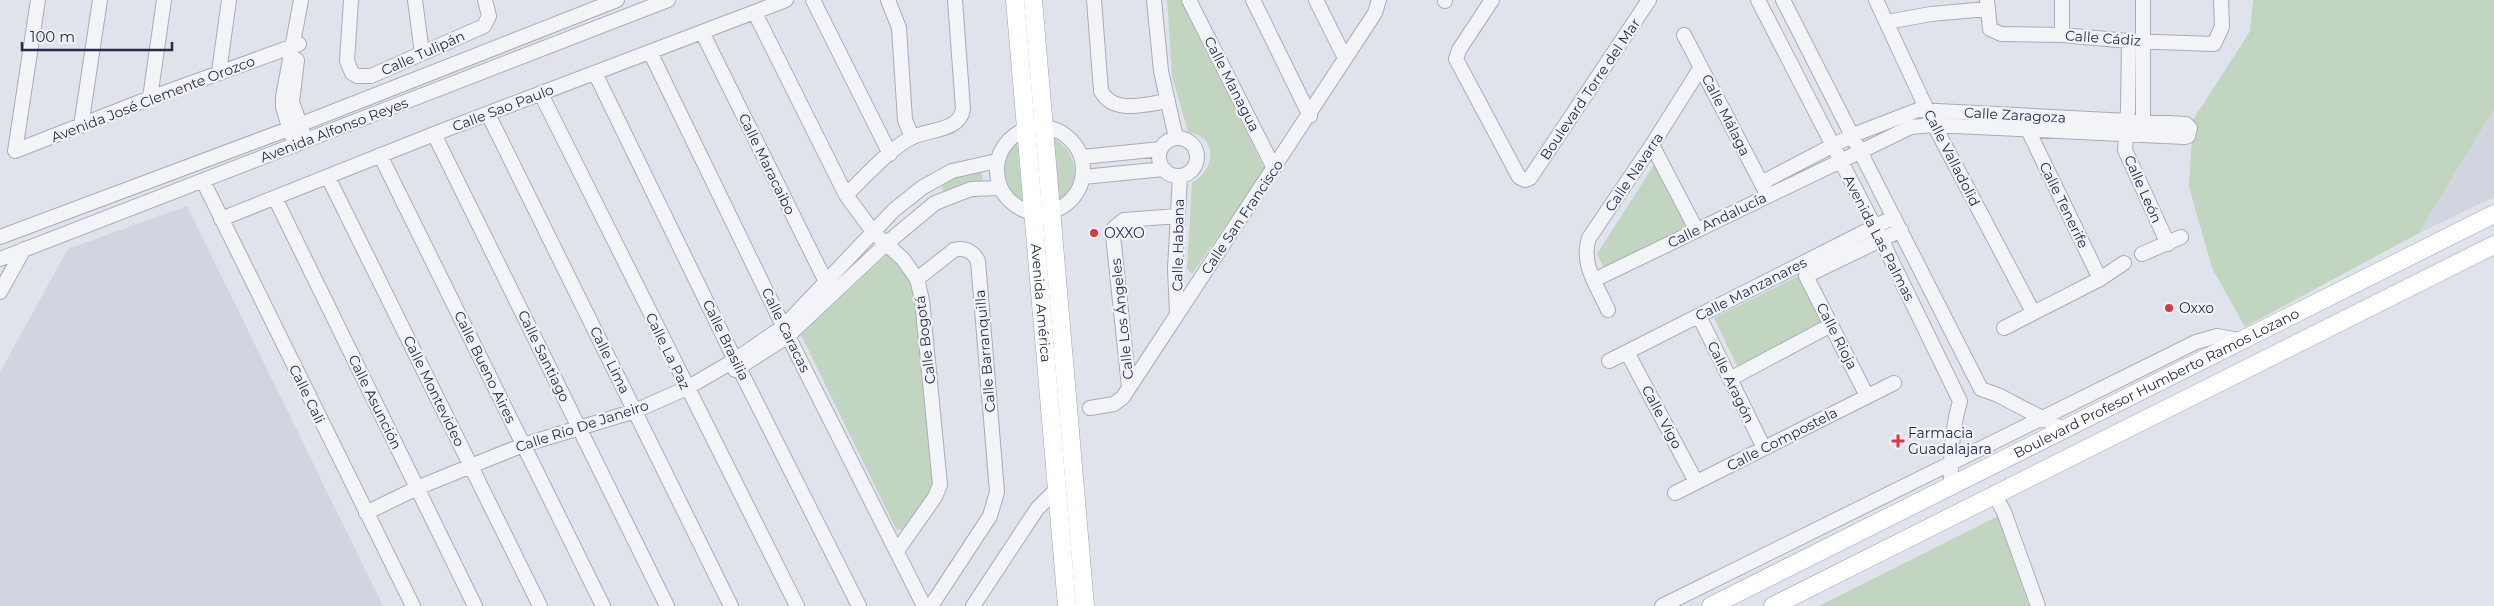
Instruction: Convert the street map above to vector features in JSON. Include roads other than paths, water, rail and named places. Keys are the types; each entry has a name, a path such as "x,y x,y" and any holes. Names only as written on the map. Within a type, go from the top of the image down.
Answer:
{"main road":[{"name":"Avenida América","path":"1015,0 1035,127"},
{"name":"Avenida América","path":"1032,0 1035,127 1042,212 1055,470 1067,606"},
{"name":"Avenida América","path":"1042,212 1073,468 1084,606"},
{"name":"Boulevard Profesor Humberto Ramos Lozano","path":"1711,606 2065,430 2239,340 2491,216"},
{"name":"Boulevard Profesor Humberto Ramos Lozano","path":"1773,606 2494,245"},
{"path":"2239,340 2247,343 2253,349 2255,358 2251,366"},
{"path":"1055,470 1073,468"},
{"path":"1870,557 1865,545 1868,536 1922,510 1945,488"}],"street":[{"name":"Avenida José Clemente Orozco","path":"38,0 15,151 295,41"},
{"path":"82,126 100,0"},
{"path":"150,98 164,0"},
{"path":"219,72 229,0"},
{"path":"300,143 283,97 302,0"},
{"name":"Calle Tulipán","path":"351,0 347,61 348,67 357,76 371,76 487,24 489,16 484,0"},
{"path":"415,0 422,53"},
{"name":"Avenida Alfonso Reyes","path":"0,238 294,127 617,0"},
{"name":"Avenida Alfonso Reyes","path":"0,259 668,0"},
{"name":"Calle Sao Paulo","path":"221,219 434,134 702,34 786,0"},
{"path":"813,0 890,154"},
{"path":"888,0 898,28 905,120 912,137"},
{"path":"846,195 890,154 912,137 954,124 961,118 963,109 955,0"},
{"path":"1094,0 1101,91 1106,100 1122,106 1168,101"},
{"path":"1154,0 1160,71 1176,138"},
{"name":"Calle Managua","path":"1190,0 1274,168"},
{"path":"1253,0 1310,116"},
{"path":"1316,0 1345,58"},
{"name":"Boulevard Torre del Mar","path":"1492,0 1459,50 1457,64 1519,177 1525,180 1530,178 1649,0"},
{"name":"Avenida Las Palmas","path":"1758,0 1875,227 1960,401"},
{"name":"Avenida Las Palmas","path":"1783,0 1861,150 1980,390"},
{"name":"Calle Valladolid","path":"1876,0 1934,125 2033,312"},
{"path":"2062,0 2062,35"},
{"path":"2143,0 2143,127"},
{"name":"Calle Cádiz","path":"1987,4 1989,25 1993,31 2001,34 2062,35 2143,42 2214,44 2222,27 2222,0"},
{"name":"Calle San Francisco","path":"1090,408 1118,402 1129,387 1310,116 1378,3"},
{"path":"1887,22 1987,4"},
{"name":"Calle Bogotá","path":"756,13 846,195 874,233 888,243 903,259 917,279 922,300 940,485 935,497 897,551"},
{"name":"Calle Maracaibo","path":"702,34 829,289"},
{"name":"Calle Málaga","path":"1684,35 1764,189"},
{"name":"Calle León","path":"2129,41 2125,150 2168,244"},
{"name":"Calle Caracas","path":"650,52 786,331 924,606"},
{"name":"Calle Navarra","path":"1608,310 1585,256 1589,238 1652,145 1701,67"},
{"name":"Calle Brasilia","path":"595,73 737,364 859,606"},
{"name":"Calle La Paz","path":"541,94 688,392 797,606"},
{"name":"Calle Zaragoza","path":"1852,135 1911,111 1927,110 2126,127"},
{"name":"Calle Lima","path":"488,114 731,606"},
{"name":"Calle Zaragoza","path":"1861,150 1911,127 1934,125 2028,130 2143,127 2182,130"},
{"path":"1035,127 1056,129 1067,136 1076,146 1082,157 1083,177 1077,192 1066,205 1042,212 1014,205 1000,188 997,175 997,161 1007,141 1035,127"},
{"name":"Calle Tenerife","path":"2028,130 2100,279"},
{"name":"Calle Santiago","path":"434,134 667,606"},
{"name":"Calle Andalucía","path":"1594,280 1696,229 1852,135"},
{"path":"1176,138 1189,141 1197,152 1197,159 1192,171 1180,176 1174,176 1164,169 1160,163 1161,149 1164,144 1176,138"},
{"path":"1652,145 1696,229"},
{"path":"1082,157 1161,149"},
{"name":"Calle Andalucía","path":"1764,189 1861,150"},
{"name":"Calle Bueno Aires","path":"380,155 603,606"},
{"path":"1108,155 1109,174"},
{"name":"Calle Río De Janeiro","path":"829,289 874,233 908,197 952,171 997,161"},
{"path":"1083,177 1164,169"},
{"name":"Calle Habana","path":"1177,314 1175,269 1180,176"},
{"name":"Calle Montevideo","path":"328,177 540,606"},
{"name":"Calle Cali","path":"203,181 413,606"},
{"path":"923,187 935,203"},
{"name":"Calle Río De Janeiro","path":"368,516 418,491 473,469 525,449 638,415 688,392 737,364 786,331 829,289 935,203 971,189 1000,188"},
{"name":"Calle Asunción","path":"275,198 475,606"},
{"name":"Calle Los Ángeles","path":"1129,387 1114,228 1124,220 1178,216"},
{"name":"Calle Manzanares","path":"1609,361 1894,217"},
{"name":"Calle Manzanares","path":"1806,276 1901,230"},
{"path":"2142,254 2181,237"},
{"path":"0,292 24,249"},
{"name":"Calle Barranquilla","path":"917,279 954,250 967,250 978,260 997,492 990,516 932,606"},
{"path":"2004,328 2100,279 2124,264"},
{"name":"Calle Rioja","path":"1806,276 1867,396"},
{"name":"Calle Aragón","path":"1699,316 1764,448"},
{"path":"1730,379 1831,325"},
{"path":"1662,606 2206,338 2221,337 2239,340"},
{"name":"Calle Vigo","path":"1627,352 1696,482"},
{"name":"Calle Compostela","path":"1675,494 1894,383"},
{"path":"1945,488 1950,464 1954,420 1960,401 1980,390 1998,395 2044,417 2065,430"},
{"path":"973,606 1037,509 1057,489"},
{"path":"1994,494 2004,512 2038,606"},
{"path":"1806,536 1814,554"}],"place":[{"name":"OXXO","path":"1094,233"},
{"name":"Oxxo","path":"2169,308"},
{"name":"Farmacia Guadalajara","path":"1898,441"}]}
